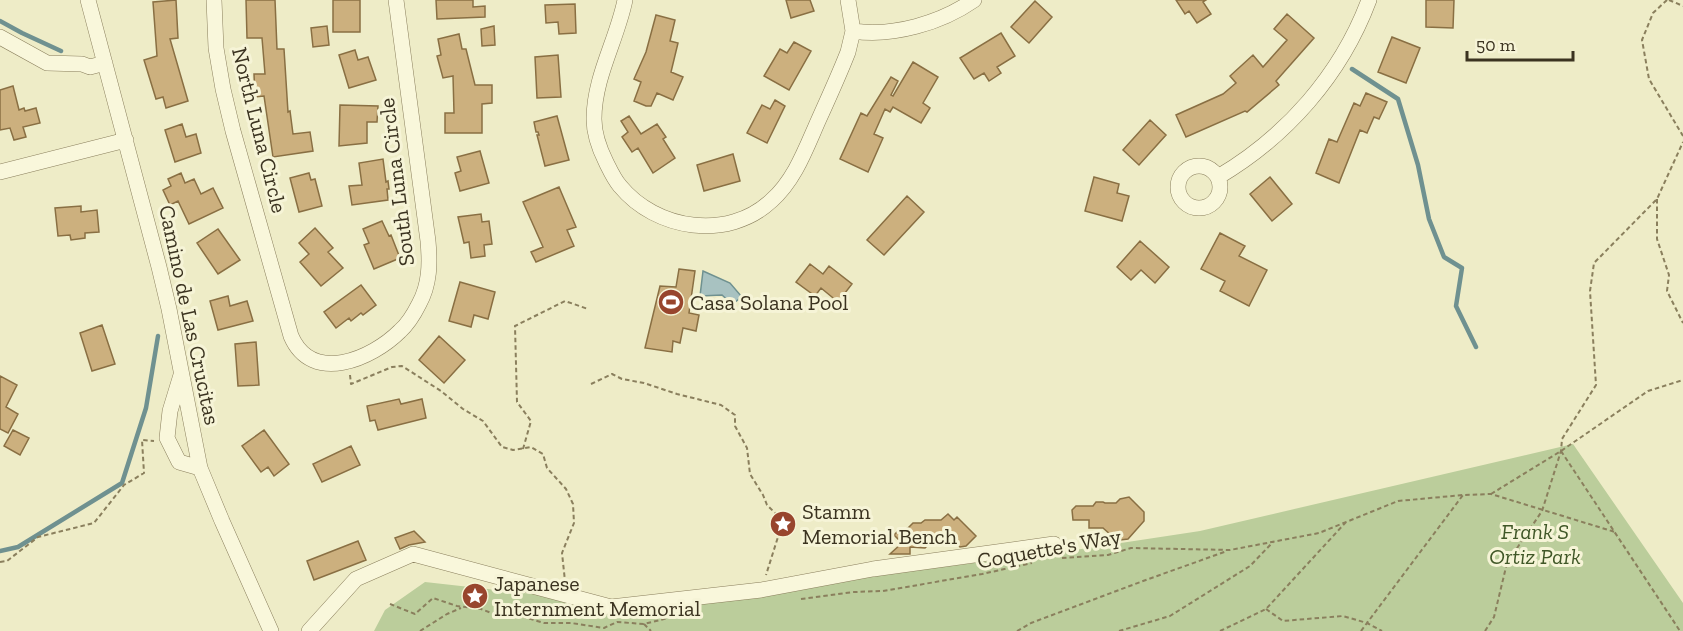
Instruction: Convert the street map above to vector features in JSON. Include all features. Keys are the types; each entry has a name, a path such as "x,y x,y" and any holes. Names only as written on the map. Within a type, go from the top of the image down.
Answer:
{"street":[{"name":"Camino de Las Crucitas","path":"88,0 159,267 200,468 271,631"},
{"name":"North Luna Circle","path":"214,0 216,48 223,89 272,269"},
{"name":"South Luna Circle","path":"272,269 295,346 301,353 318,362 347,361 376,350 402,330 420,303 429,274 428,241 396,0"},
{"path":"625,0 617,32 600,79 594,113 598,144 619,185 628,195 652,212 682,224 696,226 728,224 757,212 770,202 791,178 848,52 852,30 848,0"},
{"path":"852,30 873,32 905,28 958,11 974,0"},
{"path":"1218,177 1267,142 1314,96 1345,52 1369,0"},
{"path":"0,37 47,63 82,64 90,67 105,63"},
{"path":"0,172 126,140"},
{"path":"182,372 170,411 167,438 179,462 200,468"},
{"path":"309,631 356,579 413,554 611,607 761,590 873,569 1054,551"}],"path":[{"path":"1683,6 1668,0 1653,13 1642,40 1649,79 1683,136"},
{"path":"1485,631 1494,617 1507,563 1542,511 1561,451 1562,439 1596,385 1590,291 1594,263 1657,199 1683,142"},
{"path":"1657,199 1657,239 1669,275 1667,291 1683,323"},
{"path":"523,449 531,421 517,402 515,326 565,301 588,309"},
{"path":"347,361 351,384 392,367 402,366 483,421 502,447 513,450 531,447 543,454 547,468 566,489 573,504 574,523 562,553 568,596"},
{"path":"591,384 612,374 622,379 721,405 735,415 735,426 747,448 750,474 767,506 783,521 761,590"},
{"path":"1491,494 1561,451 1648,391 1683,380"},
{"path":"0,562 7,561 38,537 94,523 124,485 144,472 142,440 164,444 167,438"},
{"path":"1561,451 1680,631"},
{"path":"1491,494 1615,532"},
{"name":"Coquette's Way","path":"1054,551 1108,555 1131,548 1230,550 1319,533 1398,501 1491,494"},
{"path":"1361,631 1463,495"},
{"path":"1220,631 1266,609 1346,522"},
{"path":"1119,631 1170,616 1250,566 1273,542"},
{"path":"1017,631 1143,581 1230,550"},
{"name":"Coquette's Way","path":"799,599 883,591 1033,563"},
{"path":"390,604 415,614 434,598 494,614 524,617 544,623 571,623 603,629 616,622 644,624 688,614"},
{"path":"420,631 447,614 464,607"},
{"path":"1266,609 1283,621 1343,616 1367,623 1382,631"},
{"path":"644,624 651,631"}],"green space":[{"name":"Frank S Ortiz Park","path":"1573,444 1683,603 1683,631 374,631 385,610 425,582 631,605 1055,553 1200,531"}],"water":[{"path":"703,271 730,283 742,297 732,304 722,295 700,296"}],"building":[{"path":"176,0 178,38 170,39 188,101 166,108 163,97 156,99 144,60 157,56 153,2"},
{"path":"246,0 275,0 277,49 284,49 288,112 290,111 293,134 310,132 313,151 273,157 264,96 255,97 254,74 265,74 262,38 247,38"},
{"path":"333,0 360,0 360,32 333,32"},
{"path":"436,0 473,0 473,7 485,6 485,17 437,19"},
{"path":"786,0 810,0 814,11 791,18"},
{"path":"1176,0 1206,0 1203,2 1211,14 1197,23 1189,11 1185,14"},
{"path":"1426,0 1454,0 1453,28 1426,27"},
{"path":"1035,1 1052,17 1029,43 1011,27"},
{"path":"575,4 576,33 559,34 558,22 546,23 545,5"},
{"path":"1287,14 1314,38 1276,81 1279,85 1247,112 1186,137 1176,115 1223,94 1236,83 1230,76 1253,55 1263,67 1287,40 1274,29"},
{"path":"656,15 675,20 670,41 678,43 671,72 683,77 673,100 657,93 651,106 646,106 634,101 641,82 634,79 646,52"},
{"path":"327,26 329,45 313,47 311,28"},
{"path":"494,26 495,45 482,46 481,29"},
{"path":"1001,33 1015,56 997,67 1001,73 989,81 984,73 974,79 960,58"},
{"path":"459,34 462,49 466,49 475,85 492,85 492,103 482,104 482,133 445,133 445,113 454,113 453,76 443,78 437,56 441,55 438,39"},
{"path":"1392,37 1420,48 1406,83 1378,72"},
{"path":"794,42 811,51 789,90 764,76 780,49 787,53"},
{"path":"355,50 358,60 368,57 376,80 349,88 339,55"},
{"path":"558,55 561,97 537,98 535,57"},
{"path":"913,62 938,77 923,103 930,108 921,123 893,107 890,112 885,109 874,134 883,138 868,172 840,159 861,113 867,116 891,77 898,81 891,95 893,96"},
{"path":"13,86 19,110 36,108 40,123 23,127 26,137 14,140 10,128 0,130 0,90"},
{"path":"1366,93 1387,102 1379,119 1374,117 1367,133 1360,130 1339,183 1316,173 1329,139 1337,142 1354,103 1360,106"},
{"path":"775,100 785,106 767,143 747,133 762,105 770,109"},
{"path":"340,105 378,106 377,122 367,122 367,143 339,146"},
{"path":"557,116 569,160 545,166 534,122"},
{"path":"629,116 641,134 657,124 666,137 663,139 675,158 653,173 638,148 632,152 622,137 628,132 621,121"},
{"path":"1150,120 1166,135 1139,165 1123,150"},
{"path":"182,124 186,137 196,134 201,153 175,162 165,130"},
{"path":"480,151 489,183 460,191 455,173 461,171 457,157"},
{"path":"733,154 740,181 704,191 697,165"},
{"path":"383,159 389,189 387,189 388,200 352,205 349,186 362,185 359,163"},
{"path":"181,173 185,183 194,179 201,194 213,188 223,208 189,224 178,201 170,205 163,190 171,186 168,179"},
{"path":"309,173 311,180 315,179 322,206 299,212 290,178"},
{"path":"1094,177 1119,184 1117,193 1129,196 1122,221 1085,211"},
{"path":"1270,177 1292,204 1272,221 1250,194"},
{"path":"559,187 576,227 567,230 574,246 536,262 531,252 543,247 523,202"},
{"path":"907,196 924,212 884,255 867,240"},
{"path":"81,206 81,212 97,210 99,232 85,233 85,238 71,240 70,235 58,236 55,208"},
{"path":"481,214 482,222 489,221 492,244 484,245 485,256 471,258 469,242 464,243 458,217"},
{"path":"382,221 389,236 391,235 400,258 374,269 364,245 369,243 363,229"},
{"path":"315,228 333,248 328,252 343,268 321,286 300,262 309,254 299,243"},
{"path":"218,229 240,260 218,274 197,243"},
{"path":"1220,233 1245,246 1239,256 1267,270 1249,306 1220,291 1225,281 1201,269"},
{"path":"1140,241 1169,267 1155,283 1141,270 1131,280 1117,267"},
{"path":"810,264 823,274 829,266 852,284 838,302 821,288 815,296 796,282"},
{"name":"Casa Solana Pool","path":"679,269 695,271 689,313 699,315 696,331 683,328 680,343 673,341 672,352 645,348 660,286 676,287"},
{"path":"460,282 495,292 488,319 474,315 471,327 449,321"},
{"path":"361,285 376,305 351,321 349,318 336,328 324,312"},
{"path":"228,296 230,306 247,301 253,321 218,330 210,301"},
{"path":"102,325 115,364 92,371 80,333"},
{"path":"439,336 465,360 444,383 419,360"},
{"path":"256,342 259,385 238,386 235,344"},
{"path":"0,376 17,385 6,407 18,414 8,433 0,429"},
{"path":"399,399 401,404 422,399 426,418 378,430 375,420 370,421 367,406"},
{"path":"13,430 29,438 20,455 4,446"},
{"path":"264,430 289,464 274,476 268,467 261,472 242,446"},
{"path":"351,446 360,465 322,482 313,464"},
{"path":"1129,497 1144,512 1144,521 1128,539 1112,541 1112,536 1103,528 1089,528 1089,520 1073,520 1072,510 1076,506 1093,506 1096,502 1116,503 1120,499"},
{"path":"948,514 954,520 957,517 976,536 966,546 960,547 955,542 932,541 925,548 910,547 910,554 890,554 902,543 894,535 901,528 908,528 913,523 921,523 925,520 941,520"},
{"path":"414,531 425,542 400,549 395,538"},
{"path":"358,541 366,560 314,580 307,561"}],"waterway":[{"path":"0,21 61,51"},
{"path":"1352,69 1398,99 1418,165 1429,219 1444,257 1462,268 1456,306 1476,347"},
{"path":"0,551 18,547 122,483 146,408 158,336"}],"place":[{"name":"Casa Solana Pool","path":"671,302"},
{"name":"Stamm Memorial Bench","path":"783,524"},
{"name":"Japanese Internment Memorial","path":"475,596"}]}
